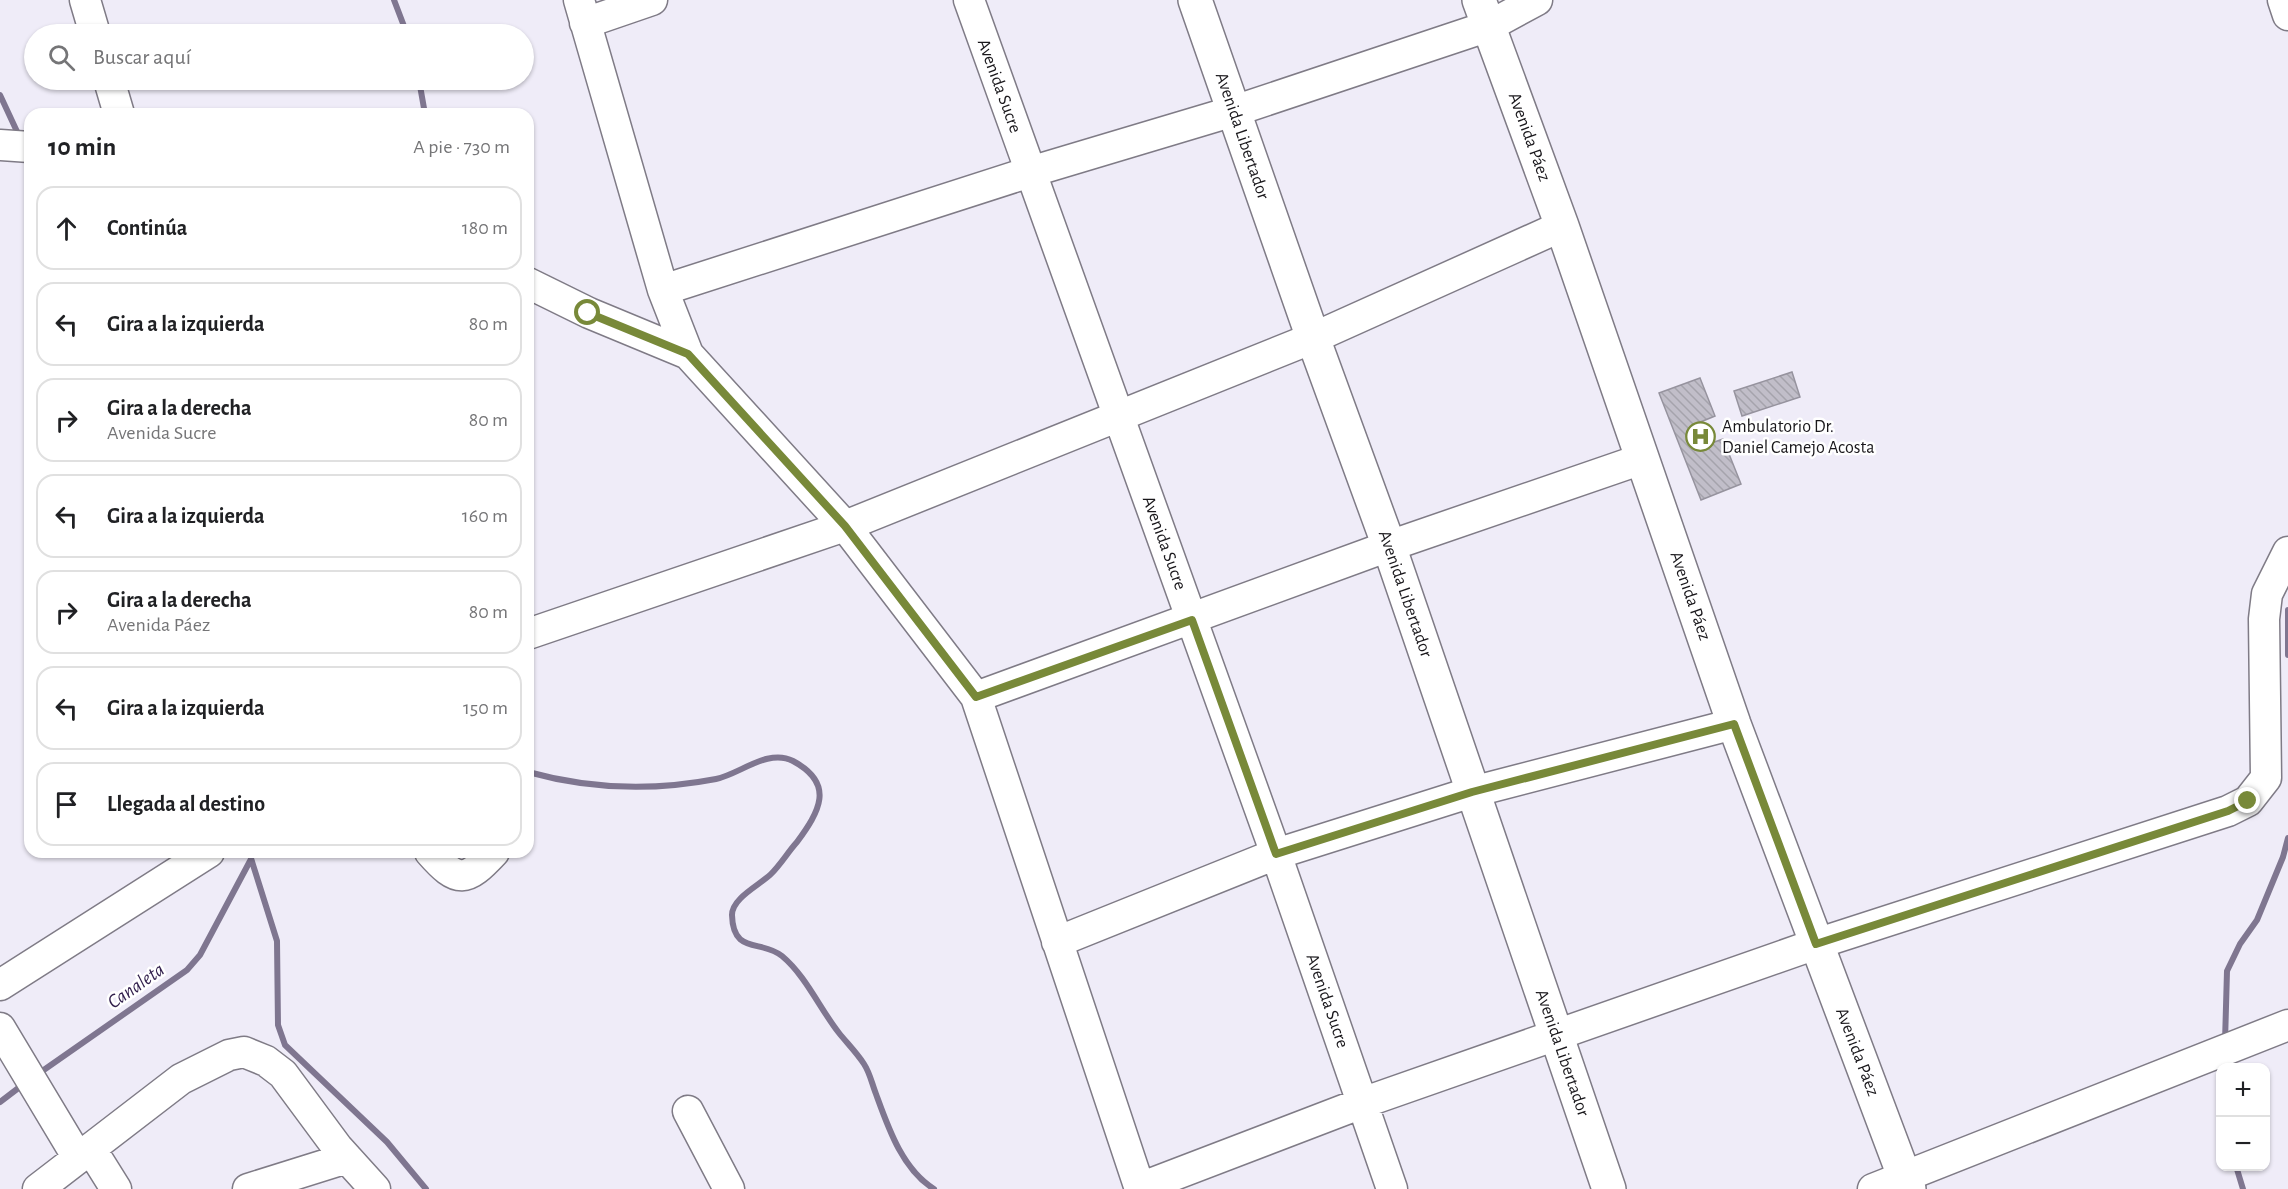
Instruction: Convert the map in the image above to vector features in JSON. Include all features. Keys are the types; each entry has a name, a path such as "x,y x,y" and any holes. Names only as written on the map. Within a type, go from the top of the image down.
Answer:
{"main road":[{"name":"Avenida Libertador","path":"1195,0 1313,338 1389,546 1609,1189"},
{"name":"Avenida Páez","path":"1484,13 1562,226 1734,724 1907,1183"}],"street":[{"path":"85,0 93,24"},
{"path":"652,0 582,12 663,290 688,354 845,526 976,697 1140,1189 1362,1103 1816,944 2228,811 2248,801 2266,778 2264,619 2267,594 2288,552"},
{"name":"Avenida Sucre","path":"969,0 1276,854 1392,1189"},
{"path":"663,290 1030,172 1234,111 1484,13 1537,0"},
{"path":"2283,0 2288,15"},
{"path":"112,90 117,108"},
{"path":"534,632 845,526 1313,338 1562,226"},
{"path":"534,286 588,313 688,354"},
{"path":"976,697 1192,620 1389,546 1642,459"},
{"path":"1057,942 1276,854 1472,792 1734,724"},
{"path":"0,984 200,858"},
{"path":"436,858 449,872 458,876 469,875 487,858"},
{"path":"1873,1189 1907,1183 2288,1025"},
{"path":"0,1028 85,1153 116,1189"},
{"path":"38,1189 182,1079 229,1055 244,1052 266,1061 283,1074 347,1158 375,1189"},
{"path":"688,1112 729,1189"},
{"path":"248,1189 347,1158"}],"building":[{"path":"1792,372 1800,397 1742,416 1734,391"},
{"path":"1700,378 1715,416 1698,423 1706,445 1723,439 1741,484 1701,500 1659,393"}],"waterway":[{"path":"394,0 403,24"},
{"path":"421,90 424,108"},
{"path":"0,95 20,138"},
{"path":"2288,610 2288,655"},
{"path":"534,774 598,785 645,787 716,779 754,763 783,758 793,761 815,779 819,789 819,799 812,820 775,870 741,897 733,909 734,928 737,936 743,941 774,951 791,964 798,973 832,1024 866,1067 891,1133 905,1159 923,1181 934,1189"},
{"path":"2225,1042 2227,971 2240,944 2257,920 2283,857 2288,838"},
{"path":"251,858 277,941 278,1025 285,1045 387,1142 426,1189"},
{"name":"Canaleta","path":"38,1074 187,970 200,955 250,861"},
{"name":"Canaleta","path":"0,1102 25,1083"},
{"path":"2238,1171 2243,1189"}],"place":[{"name":"Ambulatorio Dr. Daniel Camejo Acosta","path":"1701,437"}],"route":[{"path":"588,313 688,354 845,526 976,697 1192,620 1276,854 1472,792 1734,724 1816,944 2228,811 2248,801"}]}
